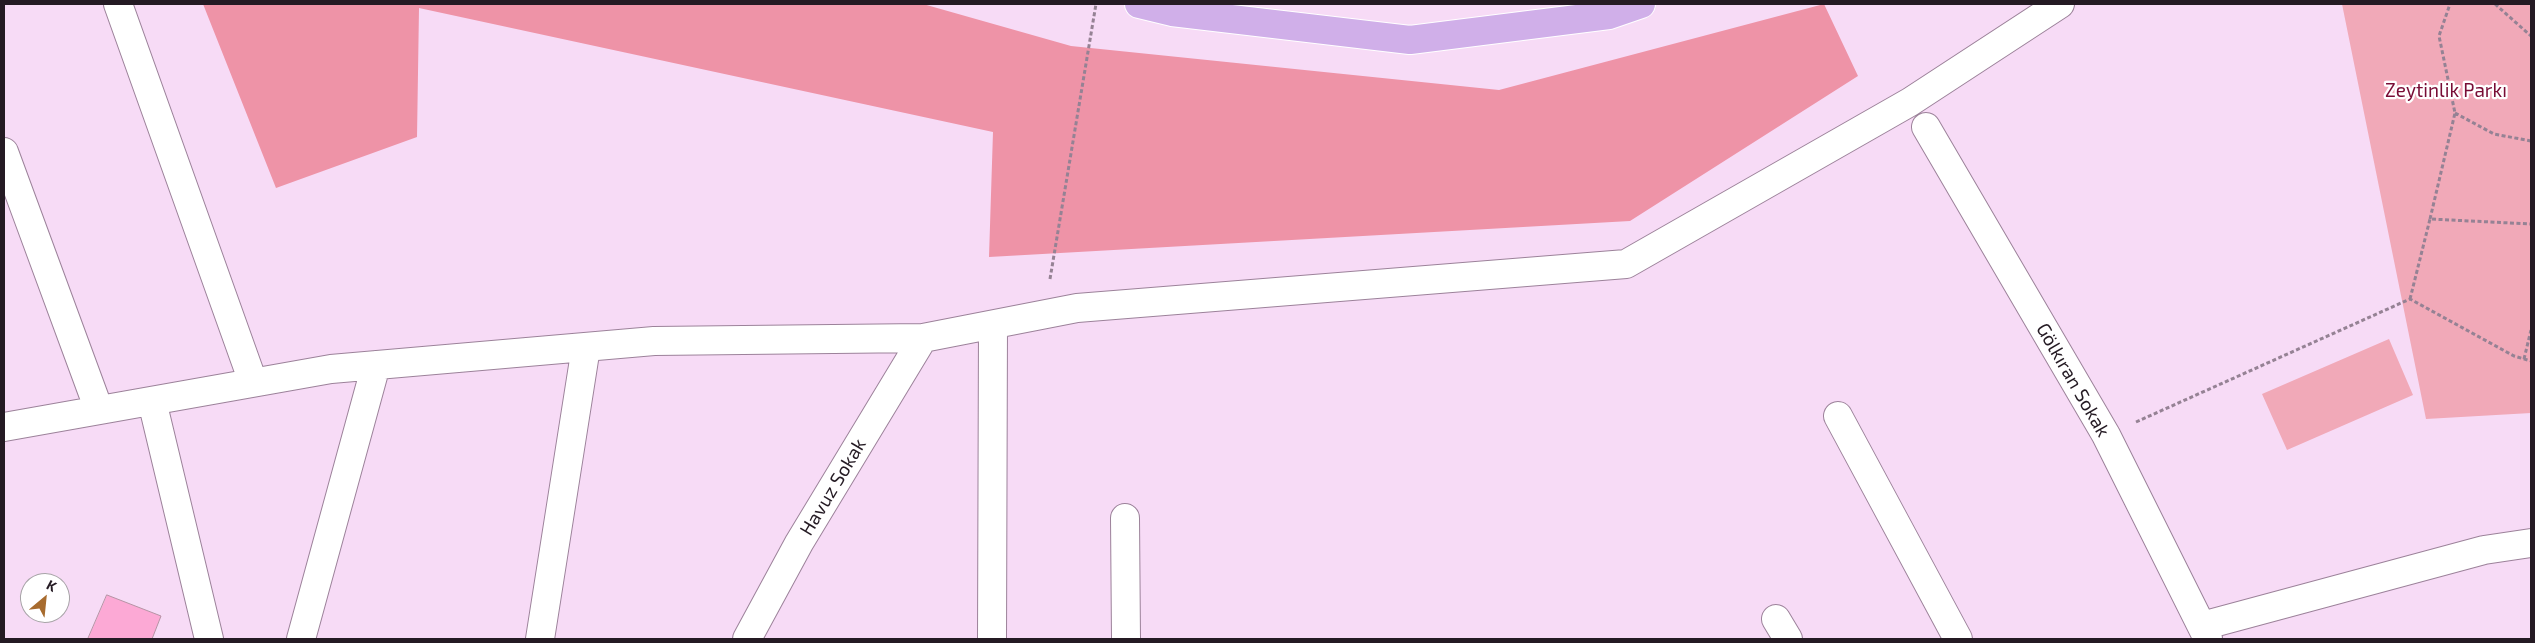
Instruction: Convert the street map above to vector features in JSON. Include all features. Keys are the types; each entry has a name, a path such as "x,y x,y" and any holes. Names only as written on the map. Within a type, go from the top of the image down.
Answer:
{"main road":[{"path":"1139,4 1172,12 1410,40 1608,15 1641,4"}],"street":[{"path":"118,4 253,382"},
{"path":"4,427 331,369 654,341 923,338 1077,308 1626,264 1910,102 2060,4"},
{"name":"Gölkıran Sokak","path":"1926,127 2106,435 2205,633"},
{"path":"4,152 99,410"},
{"path":"992,639 993,325"},
{"name":"Havuz Sokak","path":"747,639 799,543 923,338"},
{"path":"540,639 586,347"},
{"path":"301,639 376,365"},
{"path":"152,400 209,639"},
{"path":"1838,416 1958,639"},
{"path":"1125,518 1126,639"},
{"path":"2205,633 2484,550 2531,543"}],"path":[{"path":"1044,314 1096,4"},
{"path":"2410,299 2455,113 2440,36 2450,4"},
{"path":"2495,4 2531,36"},
{"path":"2455,113 2494,134 2531,141"},
{"path":"2430,219 2531,224"},
{"path":"2106,435 2410,299"},
{"path":"2410,299 2531,361"},
{"path":"2524,359 2531,330"}],"green space":[{"name":"Zeytinlik Parkı","path":"2342,4 2531,4 2531,413 2426,419"},
{"path":"2389,339 2413,395 2287,450 2262,394"}],"shaded area":[{"path":"203,4 923,4 1071,46 1499,90 1824,4 1858,76 1630,221 989,257 993,132 419,8 417,137 276,188"}],"building":[{"path":"107,595 161,616 152,639 88,639"}]}
